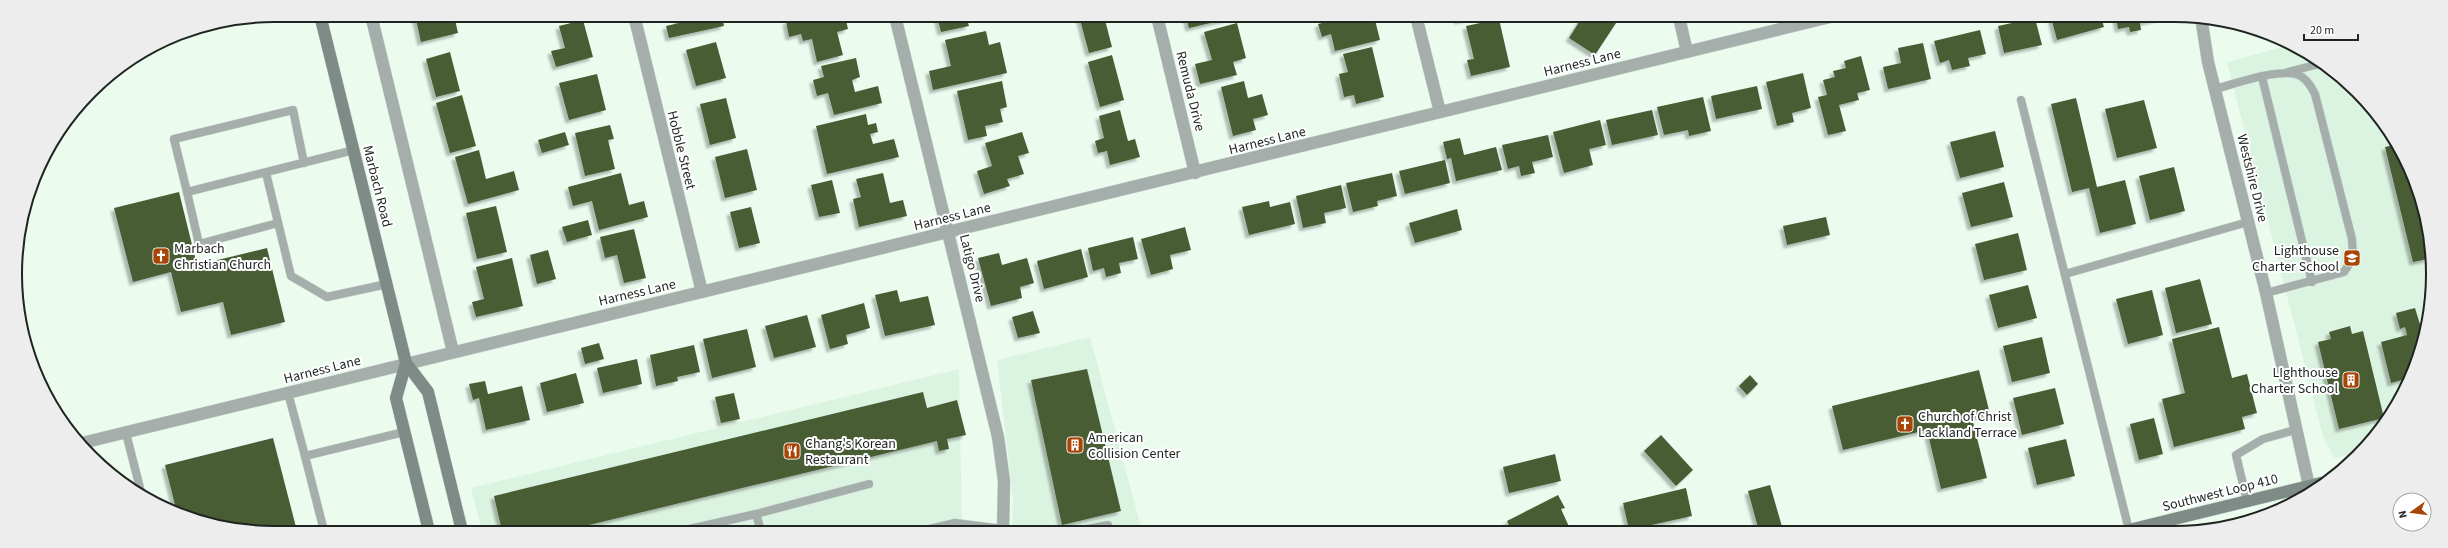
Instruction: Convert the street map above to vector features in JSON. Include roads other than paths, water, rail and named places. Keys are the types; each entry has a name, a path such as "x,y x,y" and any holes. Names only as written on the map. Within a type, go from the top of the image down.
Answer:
{"main road":[{"name":"Marbach Road","path":"322,22 406,364 428,392 461,526"},
{"path":"406,364 396,398 428,526"},
{"name":"Southwest Loop 410","path":"2144,526 2309,486"}],"street":[{"path":"373,22 454,352"},
{"name":"Hobble Street","path":"636,22 702,292"},
{"name":"Latigo Drive","path":"896,22 998,437 1004,481 1003,526"},
{"name":"Remuda Drive","path":"1158,22 1196,173"},
{"path":"1418,22 1440,112"},
{"path":"1680,22 1687,52"},
{"name":"Harness Lane","path":"87,442 1196,173 1810,22"},
{"name":"Westshire Drive","path":"2203,24 2215,89 2266,293 2295,430 2309,486"}],"lane":[{"path":"2215,89 2315,65"},
{"path":"2266,293 2312,282 2344,272 2353,258 2354,248 2315,94 2302,77 2286,72"},
{"path":"2262,77 2312,282"},
{"path":"2021,100 2126,526"},
{"path":"278,223 199,244 174,139 292,110 304,163"},
{"path":"187,192 354,150"},
{"path":"266,173 291,276 327,297 386,284"},
{"path":"2065,274 2248,222"},
{"path":"288,393 323,526"},
{"path":"2247,501 2236,455 2263,439 2295,430"},
{"path":"126,432 140,487"},
{"path":"305,456 404,432"},
{"path":"703,526 756,514 869,484"},
{"path":"756,514 760,526"},
{"path":"942,526 955,523 976,526"}],"place":[{"name":"Marbach Christian Church","path":"161,256"},
{"name":"Lighthouse Charter School","path":"2352,258"},
{"name":"LIghthouse Charter School","path":"2351,380"},
{"name":"Church of Christ Lackland Terrace","path":"1905,424"},
{"name":"American Collision Center","path":"1075,445"},
{"name":"Chang's Korean Restaurant","path":"792,451"}]}
